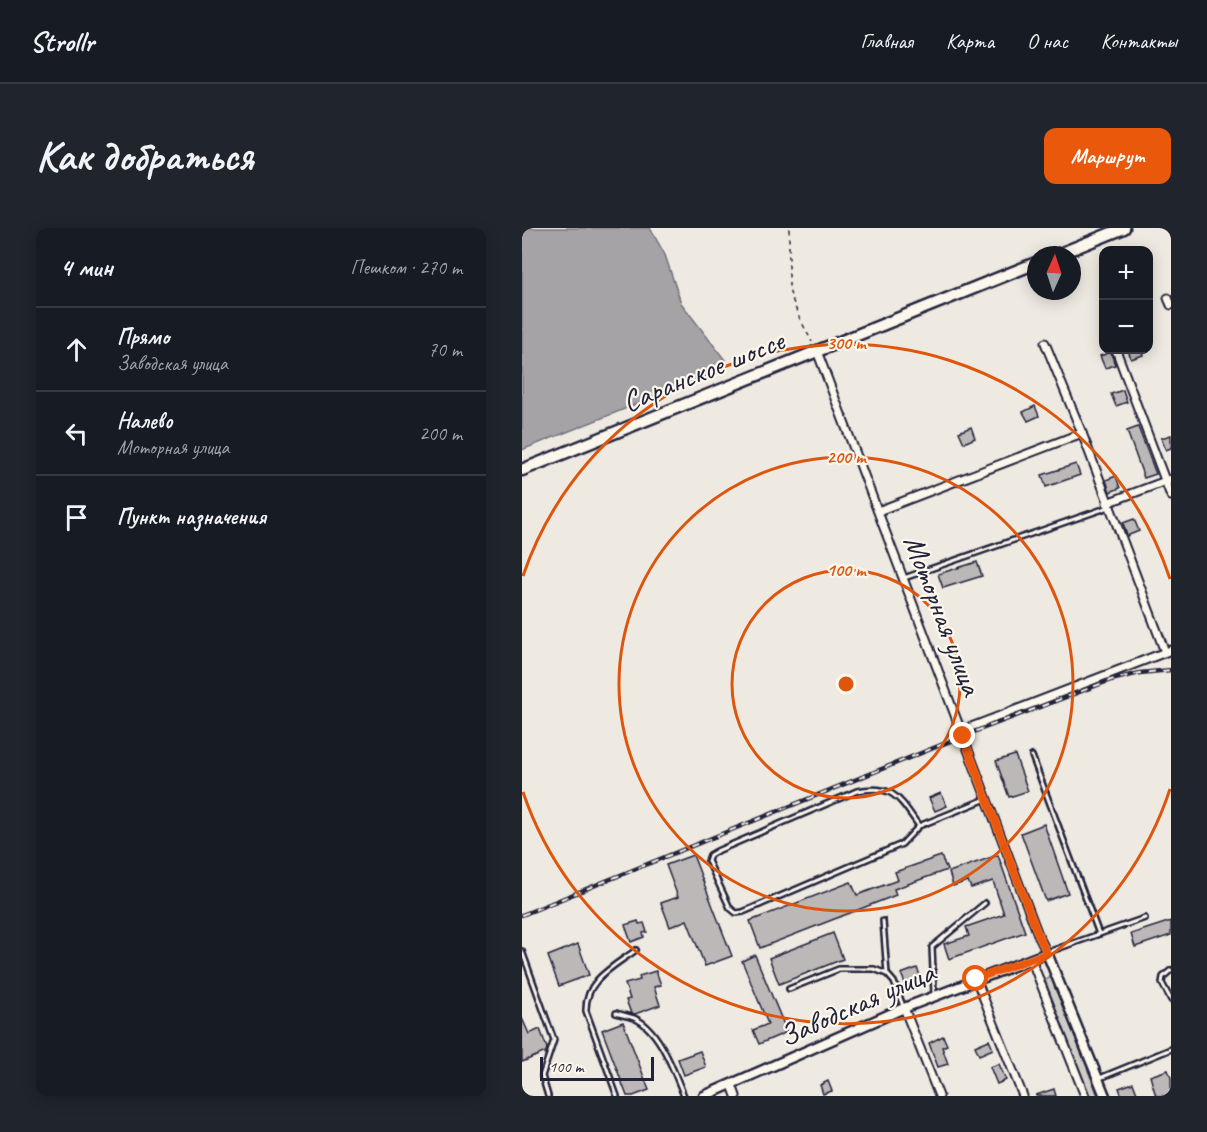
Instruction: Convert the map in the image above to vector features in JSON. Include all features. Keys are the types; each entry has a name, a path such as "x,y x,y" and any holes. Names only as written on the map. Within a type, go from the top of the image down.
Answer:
{"highway":[{"path":"1079,246 1124,228"},
{"name":"Саранское шоссе","path":"522,470 1027,267"}],"street":[{"path":"961,731 1168,651 1045,343"},
{"name":"Моторная улица","path":"817,351 1039,937 1105,1096"},
{"path":"1118,354 1168,480 1171,496"},
{"path":"878,512 1082,433"},
{"path":"1108,505 1168,480"},
{"name":"Заводская улица","path":"704,1096 904,1008 1047,953"},
{"path":"1031,959 1085,1096"},
{"path":"976,979 1023,1096"},
{"path":"904,1008 939,1096"},
{"path":"732,1085 736,1096"}],"lane":[{"path":"903,579 1108,505"},
{"path":"1032,756 1099,934"},
{"path":"919,826 894,795 885,789 872,788 857,791 717,851 710,855 708,861 730,908 736,913 743,912 902,844 919,826 986,799"},
{"path":"934,996 932,947 985,903"},
{"path":"1047,953 1145,918"},
{"path":"883,921 887,974"},
{"path":"616,1096 586,1011 586,1000 590,989 600,976 636,950"},
{"path":"522,951 554,1040 542,1076 548,1096"},
{"path":"789,989 839,969 874,969 887,974 894,982 904,1008"},
{"path":"1171,970 1162,977 1162,983 1171,1000"},
{"path":"616,1013 635,1019 652,1031 684,1096"},
{"path":"1098,1079 1170,1048"}],"path":[{"path":"789,228 789,290 798,315 817,351"}],"shaded area":[{"path":"522,228 650,228 665,255 681,303 725,360 720,371 522,450"},
{"path":"1052,977 1098,1096 1090,1096 1045,980"}],"building":[{"path":"1112,354 1115,365 1105,368 1100,356"},
{"path":"1129,354 1143,355 1131,359"},
{"path":"1123,390 1127,402 1116,406 1111,394"},
{"path":"1035,406 1039,416 1028,421 1023,412"},
{"path":"971,427 975,438 964,443 959,432"},
{"path":"1138,427 1156,474 1144,478 1127,431"},
{"path":"1171,435 1171,448 1166,450 1161,438"},
{"path":"1076,464 1080,475 1046,487 1042,475"},
{"path":"1116,476 1120,488 1110,492 1106,480"},
{"path":"1134,519 1139,531 1127,536 1123,523"},
{"path":"977,562 982,576 943,588 938,574"},
{"path":"1015,755 1028,791 1009,797 996,761"},
{"path":"941,793 947,806 935,811 929,798"},
{"path":"1044,824 1068,893 1046,901 1021,833"},
{"path":"693,855 732,956 705,966 687,920 670,927 661,903 678,897 666,865"},
{"path":"998,855 1025,932 949,959 944,944 969,936 966,927 1004,914 993,881 971,888 968,881 953,886 949,872"},
{"path":"941,856 947,870 894,889 896,895 760,948 750,921 851,882 857,895 898,880 895,872"},
{"path":"638,921 639,924 644,923 647,932 643,933 644,937 631,942 625,925"},
{"path":"1171,921 1171,935 1135,947 1131,934"},
{"path":"833,933 843,959 779,984 769,958"},
{"path":"578,944 589,975 559,986 548,956"},
{"path":"755,955 787,1032 759,1044 753,1030 768,1024 742,961"},
{"path":"917,968 922,980 906,985 901,974"},
{"path":"656,971 661,985 654,987 660,1005 635,1014 631,1013 626,1000 630,999 625,984 640,980 639,976"},
{"path":"522,1018 529,1034 540,1029 547,1048 546,1052 522,1062"},
{"path":"623,1022 649,1090 633,1096 627,1096 602,1030"},
{"path":"943,1036 947,1045 942,1047 948,1064 938,1067 929,1043"},
{"path":"989,1040 993,1049 979,1055 975,1046"},
{"path":"700,1051 706,1067 684,1075 678,1059"},
{"path":"999,1064 1006,1080 997,1084 990,1067"},
{"path":"1168,1070 1171,1078 1171,1096 1156,1096 1150,1076"},
{"path":"828,1081 832,1091 823,1094 820,1085"},
{"path":"1133,1083 1138,1096 1122,1096 1119,1088"},
{"path":"1054,1089 1056,1096 1036,1096 1036,1095"}],"railway":[{"path":"522,915 963,736 1111,680 1140,673 1171,670"}],"route":[{"path":"963,736 1047,953 976,979"}]}
